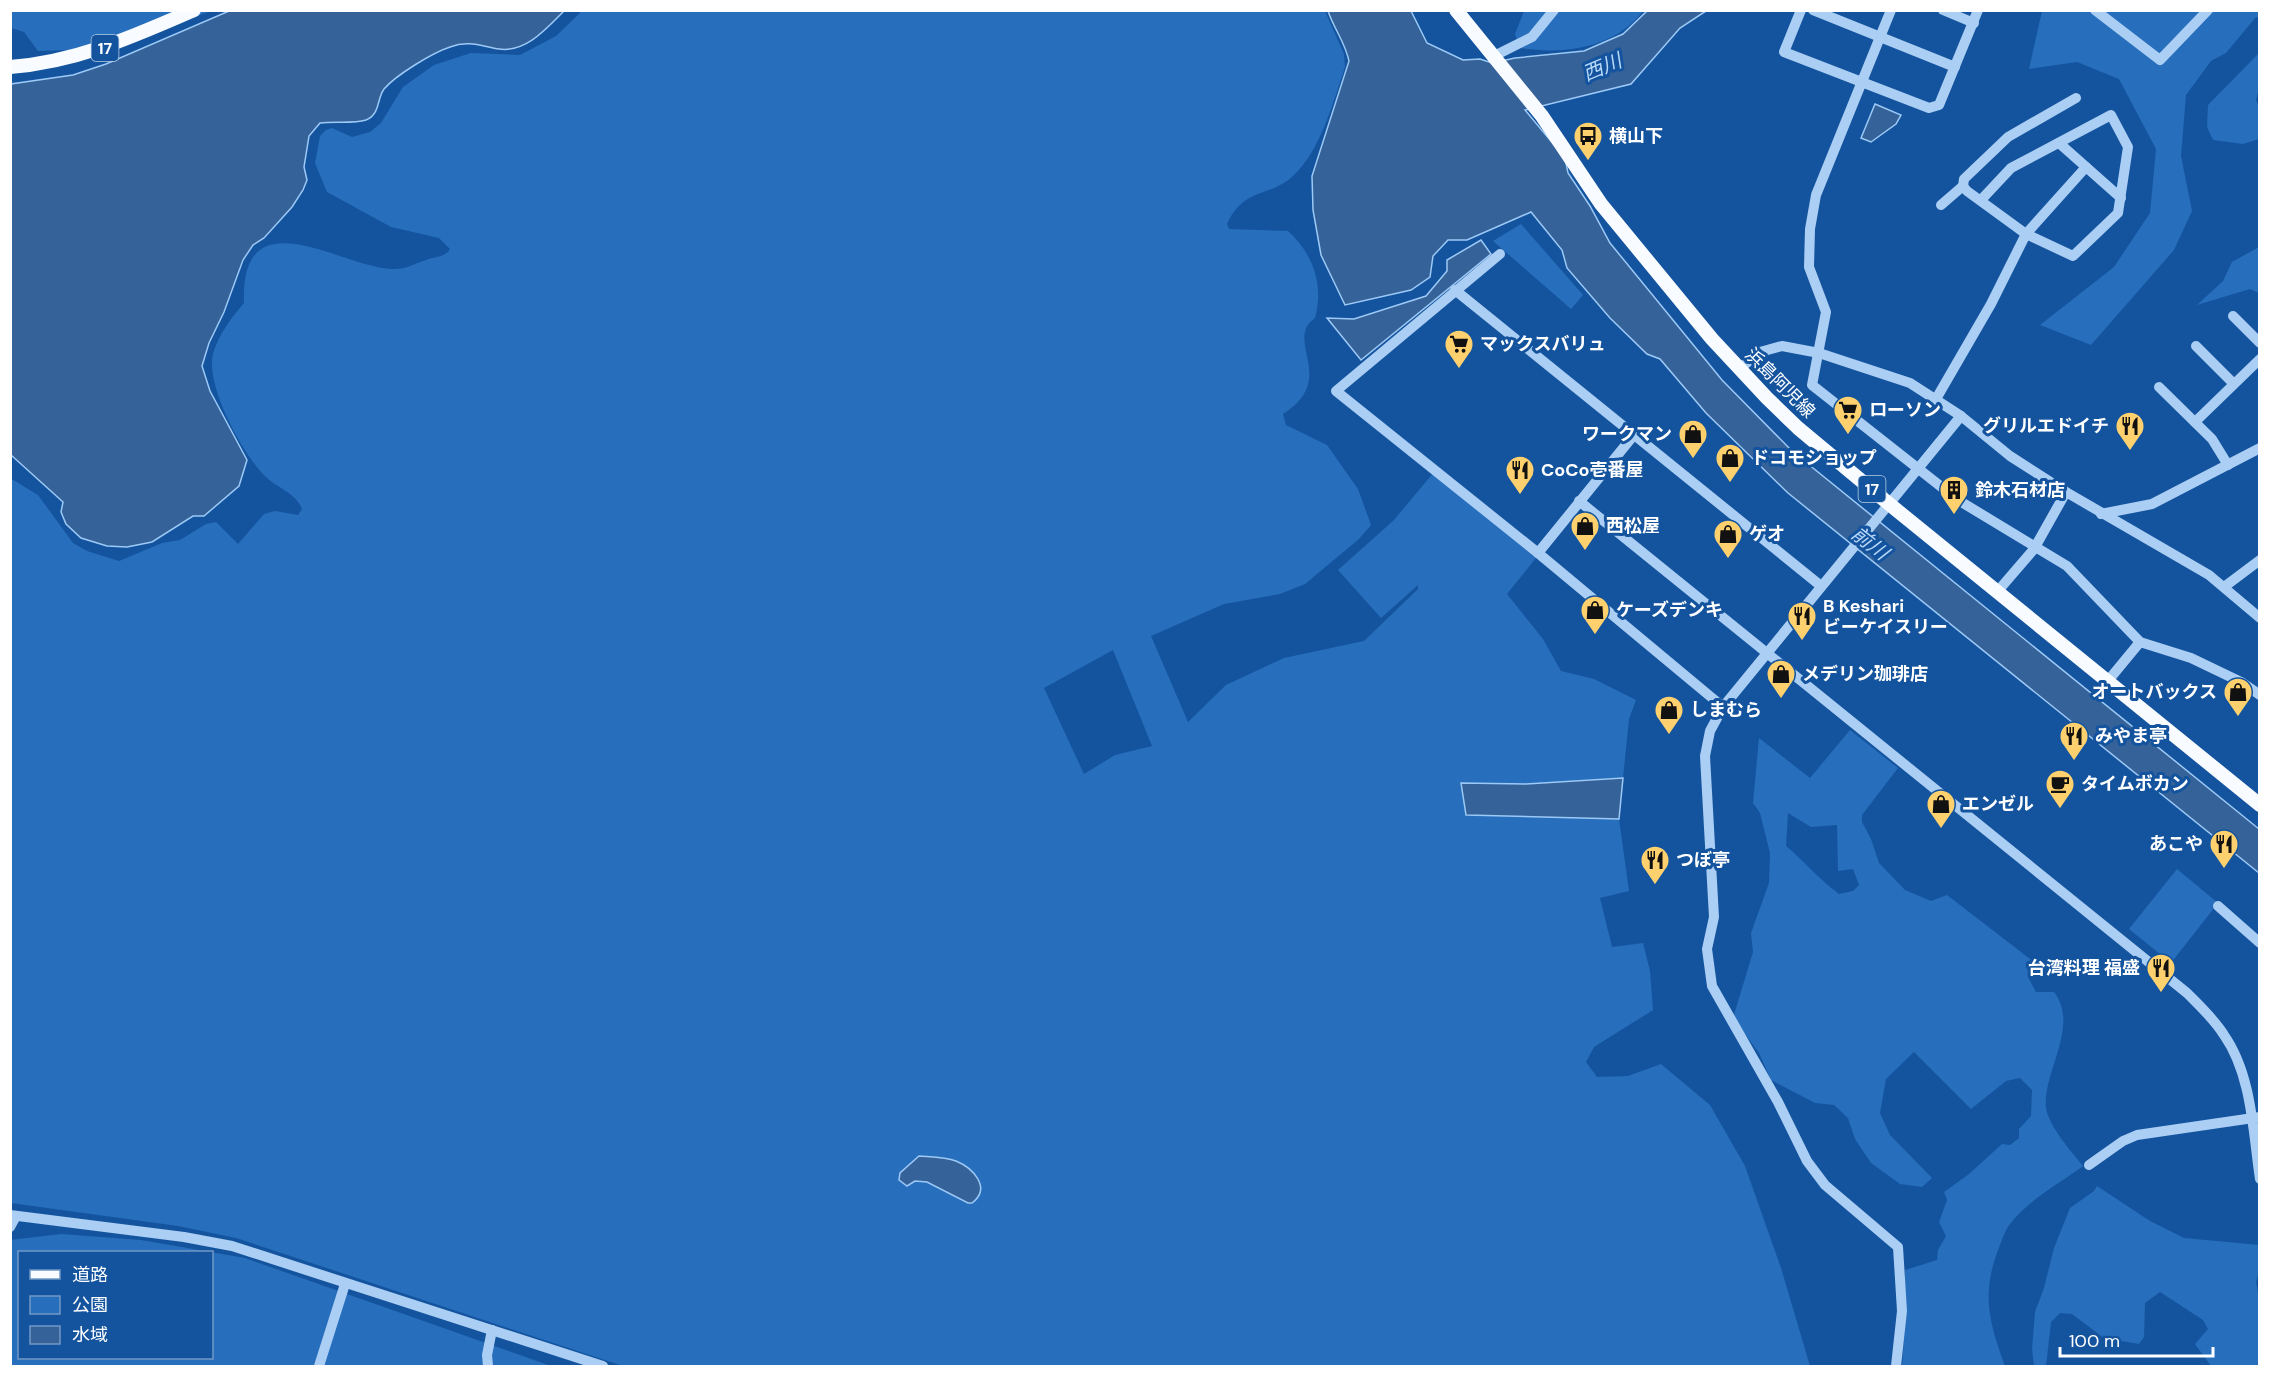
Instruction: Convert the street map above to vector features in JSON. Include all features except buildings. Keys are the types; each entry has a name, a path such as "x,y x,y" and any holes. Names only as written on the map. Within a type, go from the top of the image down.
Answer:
{"main road":[{"name":"17","path":"10,67 45,65 108,47 194,10"},
{"name":"浜島阿児線","path":"1456,10 1542,116 1601,204 1739,369 1798,428 1885,507 1997,592 2259,805"}],"street":[{"path":"1496,58 1532,37 1554,10"},
{"path":"1801,10 1784,52 1929,108 1939,105 1978,10"},
{"path":"1813,10 1955,67"},
{"path":"1891,10 1820,185 1809,229 1809,267 1826,312 1812,385 1958,500 2034,549 2067,566 2140,642 2191,658 2241,682 2259,695"},
{"path":"1943,10 1974,23"},
{"path":"2095,10 2160,60 2208,10"},
{"path":"1941,205 1963,186 1964,179 2008,136 2076,98"},
{"path":"1963,186 1981,200 2026,234 2073,256 2118,213 2128,147 2111,116 2011,168 1981,200"},
{"path":"2059,143 2121,198"},
{"path":"1936,399 1991,304 2026,234 2086,167"},
{"path":"1500,254 1336,391 1538,553 1723,707"},
{"path":"1455,291 1821,586"},
{"path":"2233,316 2259,343"},
{"path":"1739,369 1768,348 1782,346 1819,353 1910,383 1961,416 2010,456 2101,514 2184,560 2224,587 2259,618"},
{"path":"2196,346 2233,383"},
{"path":"2194,422 2259,358"},
{"path":"2159,387 2212,439 2228,465"},
{"path":"1896,1366 1902,1311 1898,1247 1825,1185 1807,1161 1768,1085 1712,986 1707,949 1714,917 1705,756 1710,731 1723,707 1961,416"},
{"path":"1538,553 1633,436"},
{"path":"2101,514 2152,504 2259,448"},
{"path":"1997,592 2034,549 2066,492"},
{"path":"1579,501 2187,993 2225,1035 2236,1056 2255,1118 2259,1179"},
{"path":"2224,587 2259,560"},
{"path":"2108,682 2140,642"},
{"path":"2217,906 2259,943"},
{"path":"2089,1165 2123,1141 2137,1135 2255,1118"},
{"path":"10,1227 13,1216 184,1237 232,1246 603,1366"},
{"path":"319,1366 345,1284"},
{"path":"488,1366 487,1355 492,1330"}],"green space":[{"path":"11,11 211,11 130,42 68,50 38,51 24,32 11,28"},
{"path":"582,11 1325,11 1344,54 1345,67 1319,139 1303,165 1293,176 1284,183 1249,198 1234,212 1227,224 1229,229 1288,231 1310,260 1318,293 1315,318 1307,327 1304,337 1309,374 1307,387 1299,401 1283,414 1286,425 1327,445 1358,489 1371,525 1359,539 1305,584 1280,594 1224,604 1151,636 1188,722 1226,685 1284,658 1364,641 1418,589 1418,585 1381,618 1338,570 1394,520 1434,472 1536,558 1507,594 1543,639 1561,671 1594,679 1636,700 1629,719 1623,778 1526,784 1462,783 1466,815 1619,819 1629,891 1600,898 1612,947 1643,943 1650,971 1653,1010 1594,1047 1586,1062 1597,1077 1628,1076 1661,1064 1710,1105 1745,1166 1781,1268 1810,1366 623,1366 236,1238 178,1226 11,1203 10,478 38,495 73,543 87,551 119,561 162,543 180,540 206,524 216,522 238,544 264,514 275,511 298,515 302,509 299,503 265,476 246,452 228,419 215,383 212,367 213,354 222,333 244,303 247,270 258,252 275,244 296,244 391,269 405,268 445,254 450,249 439,238 391,227 327,192 315,163 320,136 332,128 352,137 370,132 381,123 403,87 434,65 471,53 520,55 556,36","holes":["1113,650 1152,746 1115,755 1084,774 1044,688"]},
{"path":"1524,11 1643,11 1631,24 1603,41 1571,49 1537,50 1520,48 1515,34"},
{"path":"2042,11 2259,11 2259,18 2256,17 2226,53 2211,61 2186,95 2181,156 2192,211 2174,250 2091,345 2040,325 2114,267 2150,213 2156,149 2119,79 2077,62 2029,69"},
{"path":"2259,53 2259,88 2256,100 2259,107 2259,139 2243,144 2213,140 2207,127 2208,105"},
{"path":"1521,224 1583,295 1571,309 1493,241"},
{"path":"2259,247 2259,293 2250,289 2197,305 2223,281 2232,262"},
{"path":"1850,730 1898,768 1862,815 1862,822 1871,839 1879,863 1905,890 1931,901 1947,895 2034,962 2029,979 2036,992 2054,992 2061,1005 2062,1034 2050,1079 2046,1107 2056,1130 2083,1166 2026,1207 2010,1224 2003,1237 1990,1277 1989,1306 1994,1334 2005,1366 1902,1366 1905,1270 1937,1260 1938,1250 1946,1236 1939,1222 1947,1200 1944,1192 1969,1174 2002,1144 2010,1145 2019,1138 2019,1129 2031,1116 2032,1090 2020,1078 2006,1081 1971,1109 1914,1052 1886,1079 1880,1113 1890,1135 1932,1178 1922,1187 1900,1184 1871,1163 1855,1139 1848,1118 1834,1105 1815,1103 1771,1080 1759,1053 1733,1018 1753,952 1751,933 1769,883 1770,853 1760,813 1753,803 1759,738 1810,778","holes":["1788,813 1811,827 1837,825 1838,871 1853,869 1859,885 1853,891 1839,894 1786,846"]},
{"path":"2177,869 2218,903 2171,963 2129,929"},
{"path":"2097,1186 2150,1221 2184,1238 2259,1245 2259,1271 2256,1282 2260,1304 2259,1366 2211,1366 2195,1344 2208,1329 2203,1320 2160,1292 2145,1303 2144,1337 2139,1344 2104,1338 2072,1314 2060,1313 2051,1322 2046,1366 2034,1366 2032,1349 2035,1312 2054,1248 2070,1208 2094,1191"},
{"path":"61,1234 141,1240 204,1251 18,1251 18,1359 213,1359 213,1252 245,1258 551,1366 11,1366 10,1240"}],"water":[{"path":"229,11 564,11 535,38 518,47 499,49 463,44 442,50 424,59 384,89 371,118 355,122 320,123 309,136 304,167 307,180 303,190 292,207 264,238 253,245 243,260 202,366 210,391 247,460 239,486 204,516 193,516 152,542 127,547 107,546 81,538 66,524 61,512 63,502 11,455 11,84 73,75 106,64"},
{"path":"1328,11 1411,11 1427,43 1463,60 1480,59 1492,63 1515,58 1584,51 1623,34 1647,11 1706,11 1680,28 1631,84 1525,110 1565,158 1568,173 1590,206 1610,243 1722,380 1792,451 2259,829 2259,873 1788,493 1706,413 1660,359 1647,354 1610,318 1567,268 1562,250 1531,212 1467,240 1448,240 1433,256 1430,277 1411,290 1345,305 1321,255 1313,210 1312,176 1349,61"},
{"path":"1875,104 1901,115 1896,124 1871,142 1861,138"},
{"path":"1481,240 1491,254 1361,360 1327,318 1354,319 1426,296 1447,271 1447,260"},
{"path":"1623,778 1619,819 1466,815 1461,783 1526,784"},
{"path":"919,1156 952,1160 968,1168 978,1179 980,1191 978,1197 972,1203 968,1203 927,1182 915,1181 907,1186 899,1180 900,1173"}],"place":[{"name":"横山下","path":"1588,162"},
{"name":"マックスバリュ","path":"1459,370"},
{"name":"ローソン","path":"1848,436"},
{"name":"グリルエドイチ","path":"2130,452"},
{"name":"ワークマン","path":"1693,460"},
{"name":"ドコモショップ","path":"1730,484"},
{"name":"CoCo壱番屋","path":"1520,496"},
{"name":"鈴木石材店","path":"1954,516"},
{"name":"西松屋","path":"1585,552"},
{"name":"ゲオ","path":"1728,560"},
{"name":"ケーズデンキ","path":"1595,636"},
{"name":"B Keshari ビーケイスリー","path":"1802,642"},
{"name":"メデリン珈琲店","path":"1781,700"},
{"name":"オートバックス","path":"2238,718"},
{"name":"しまむら","path":"1669,736"},
{"name":"みやま亭","path":"2074,762"},
{"name":"タイムボカン","path":"2060,810"},
{"name":"エンゼル","path":"1941,830"},
{"name":"あこや","path":"2224,870"},
{"name":"つぼ亭","path":"1655,886"},
{"name":"台湾料理 福盛","path":"2161,994"}],"water label":[{"name":"西川","path":"1602,67"},
{"name":"前川","path":"1870,543"}]}
